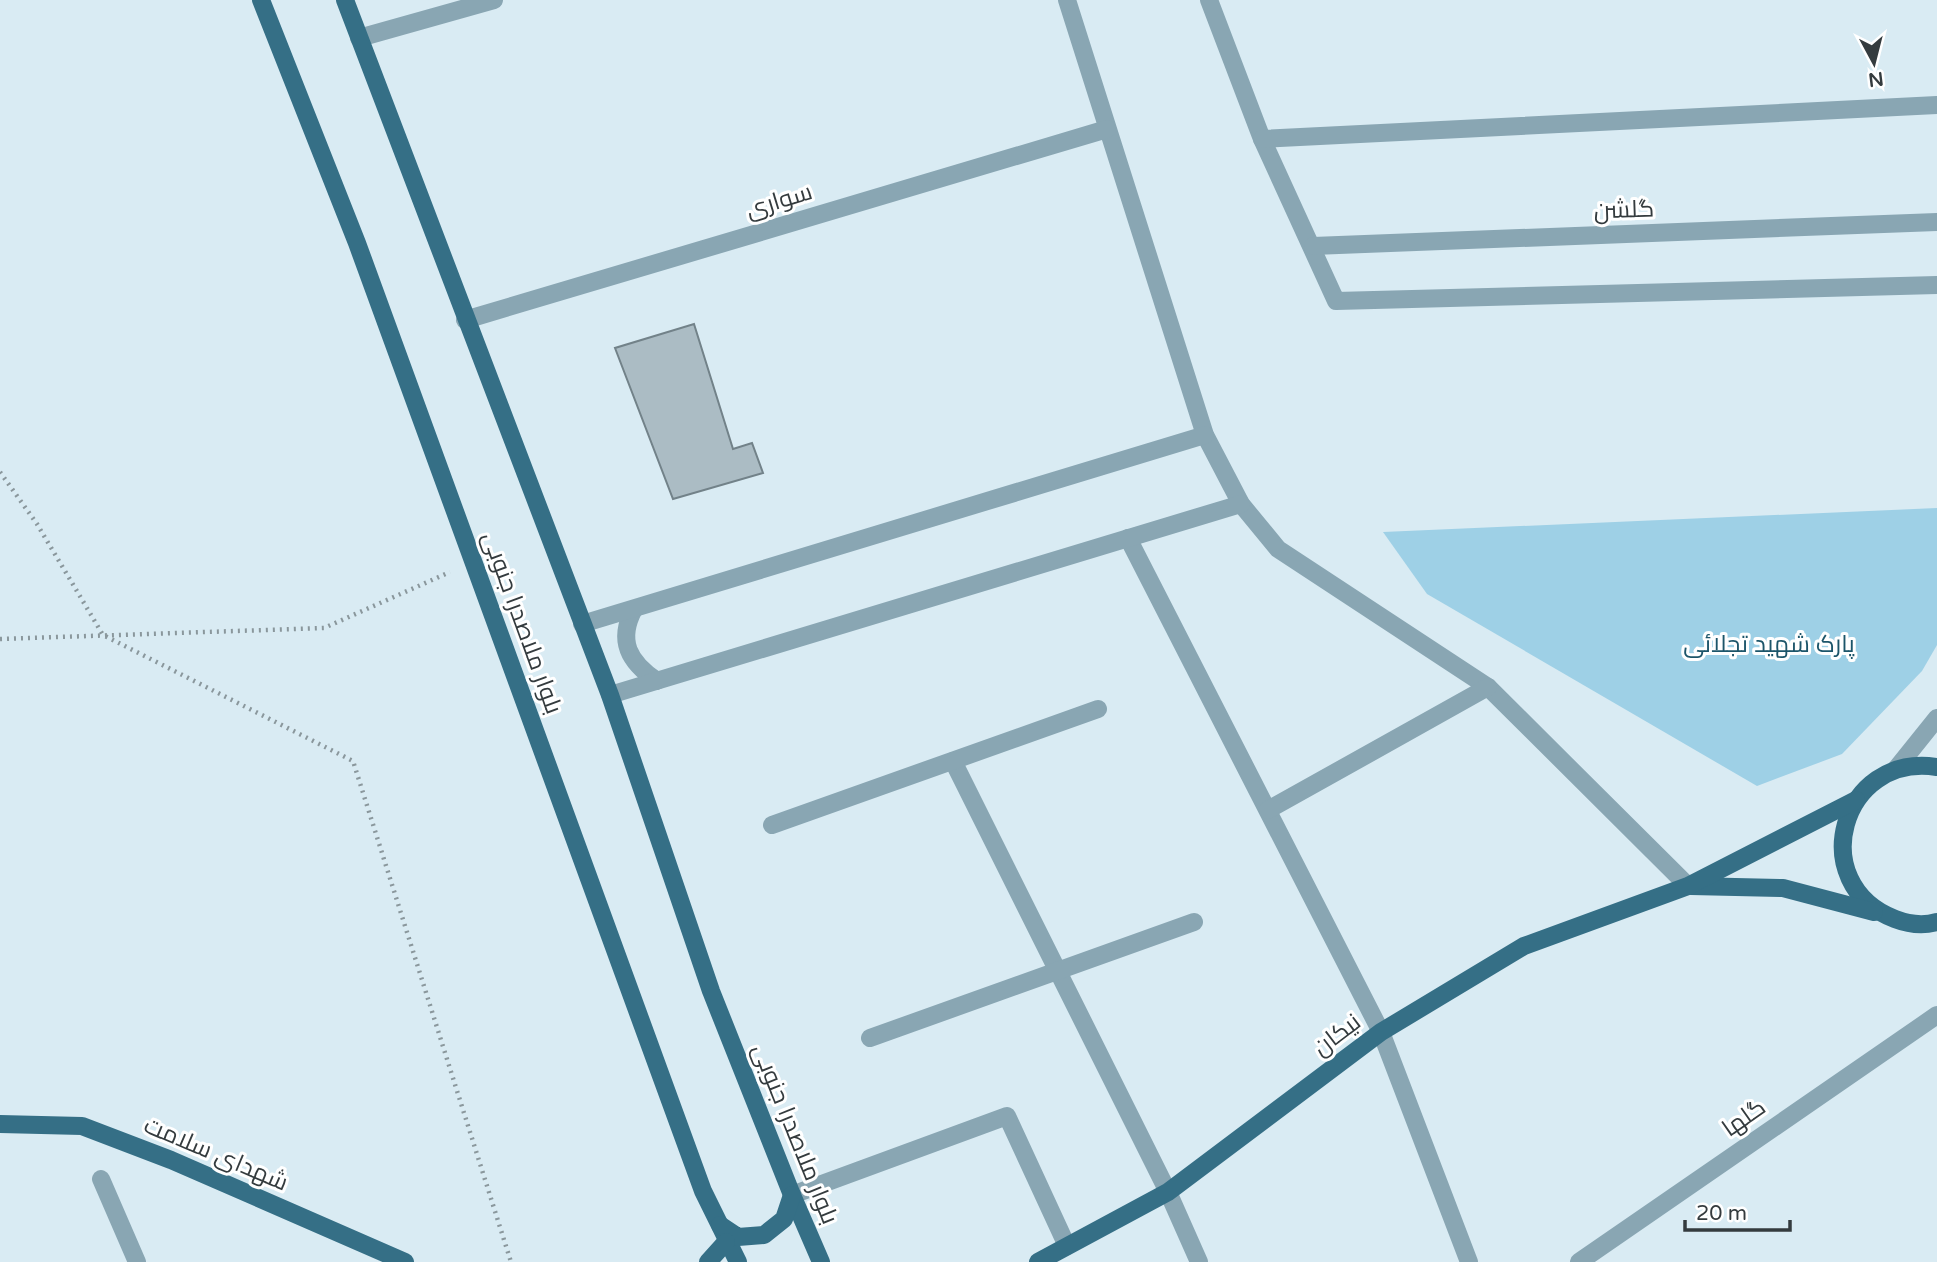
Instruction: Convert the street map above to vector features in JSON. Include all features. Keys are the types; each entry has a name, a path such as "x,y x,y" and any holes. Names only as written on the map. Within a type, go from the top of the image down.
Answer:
{"main road":[{"name":"بلوار ملاصدرا جنوبی","path":"261,0 356,243 698,1178 738,1262"},
{"name":"بلوار ملاصدرا جنوبی","path":"345,0 610,695 711,990 821,1262"},
{"path":"1882,914 1861,897 1848,875 1842,849 1845,824 1856,800 1873,782 1896,769 1922,765 1937,768"},
{"path":"1688,886 1856,800"},
{"path":"1688,886 1783,888 1882,914 1937,937"},
{"name":"نیکان","path":"1038,1262 1168,1192 1381,1032 1524,946 1688,886"},
{"path":"1906,923 1937,922"},
{"name":"شهدای سلامت","path":"0,1124 82,1126 171,1160 405,1262"},
{"path":"708,1262 723,1233 738,1237 764,1235 784,1219 792,1195"}],"street":[{"path":"359,38 494,0"},
{"path":"1067,0 1205,435 1241,504 1278,550 1489,687 1688,886"},
{"path":"1209,0 1262,139 1336,301 1937,285"},
{"path":"1262,139 1937,105"},
{"name":"سواری","path":"466,320 1107,129"},
{"name":"گلشن","path":"1313,246 1937,222"},
{"path":"582,624 1205,435"},
{"path":"610,695 1241,504"},
{"path":"1128,538 1381,1032 1468,1262"},
{"path":"634,608 629,618 625,642 637,667 657,681"},
{"path":"1268,810 1489,687"},
{"path":"772,825 1098,709"},
{"path":"1896,769 1937,718"},
{"path":"953,761 1168,1192 1199,1262"},
{"path":"870,1038 1194,922"},
{"name":"گلها","path":"1579,1262 1937,1015"},
{"path":"792,1195 1007,1116 1067,1246"},
{"path":"101,1179 137,1262"}],"path":[{"path":"0,472 37,524 103,635 353,761 512,1262"},
{"path":"0,639 324,628 473,562"}],"green space":[{"name":"پارک شهید تجلائی","path":"1937,508 1937,645 1922,671 1842,754 1757,786 1427,594 1383,532"}],"building":[{"path":"694,324 733,449 752,443 763,473 673,499 615,348"}]}
